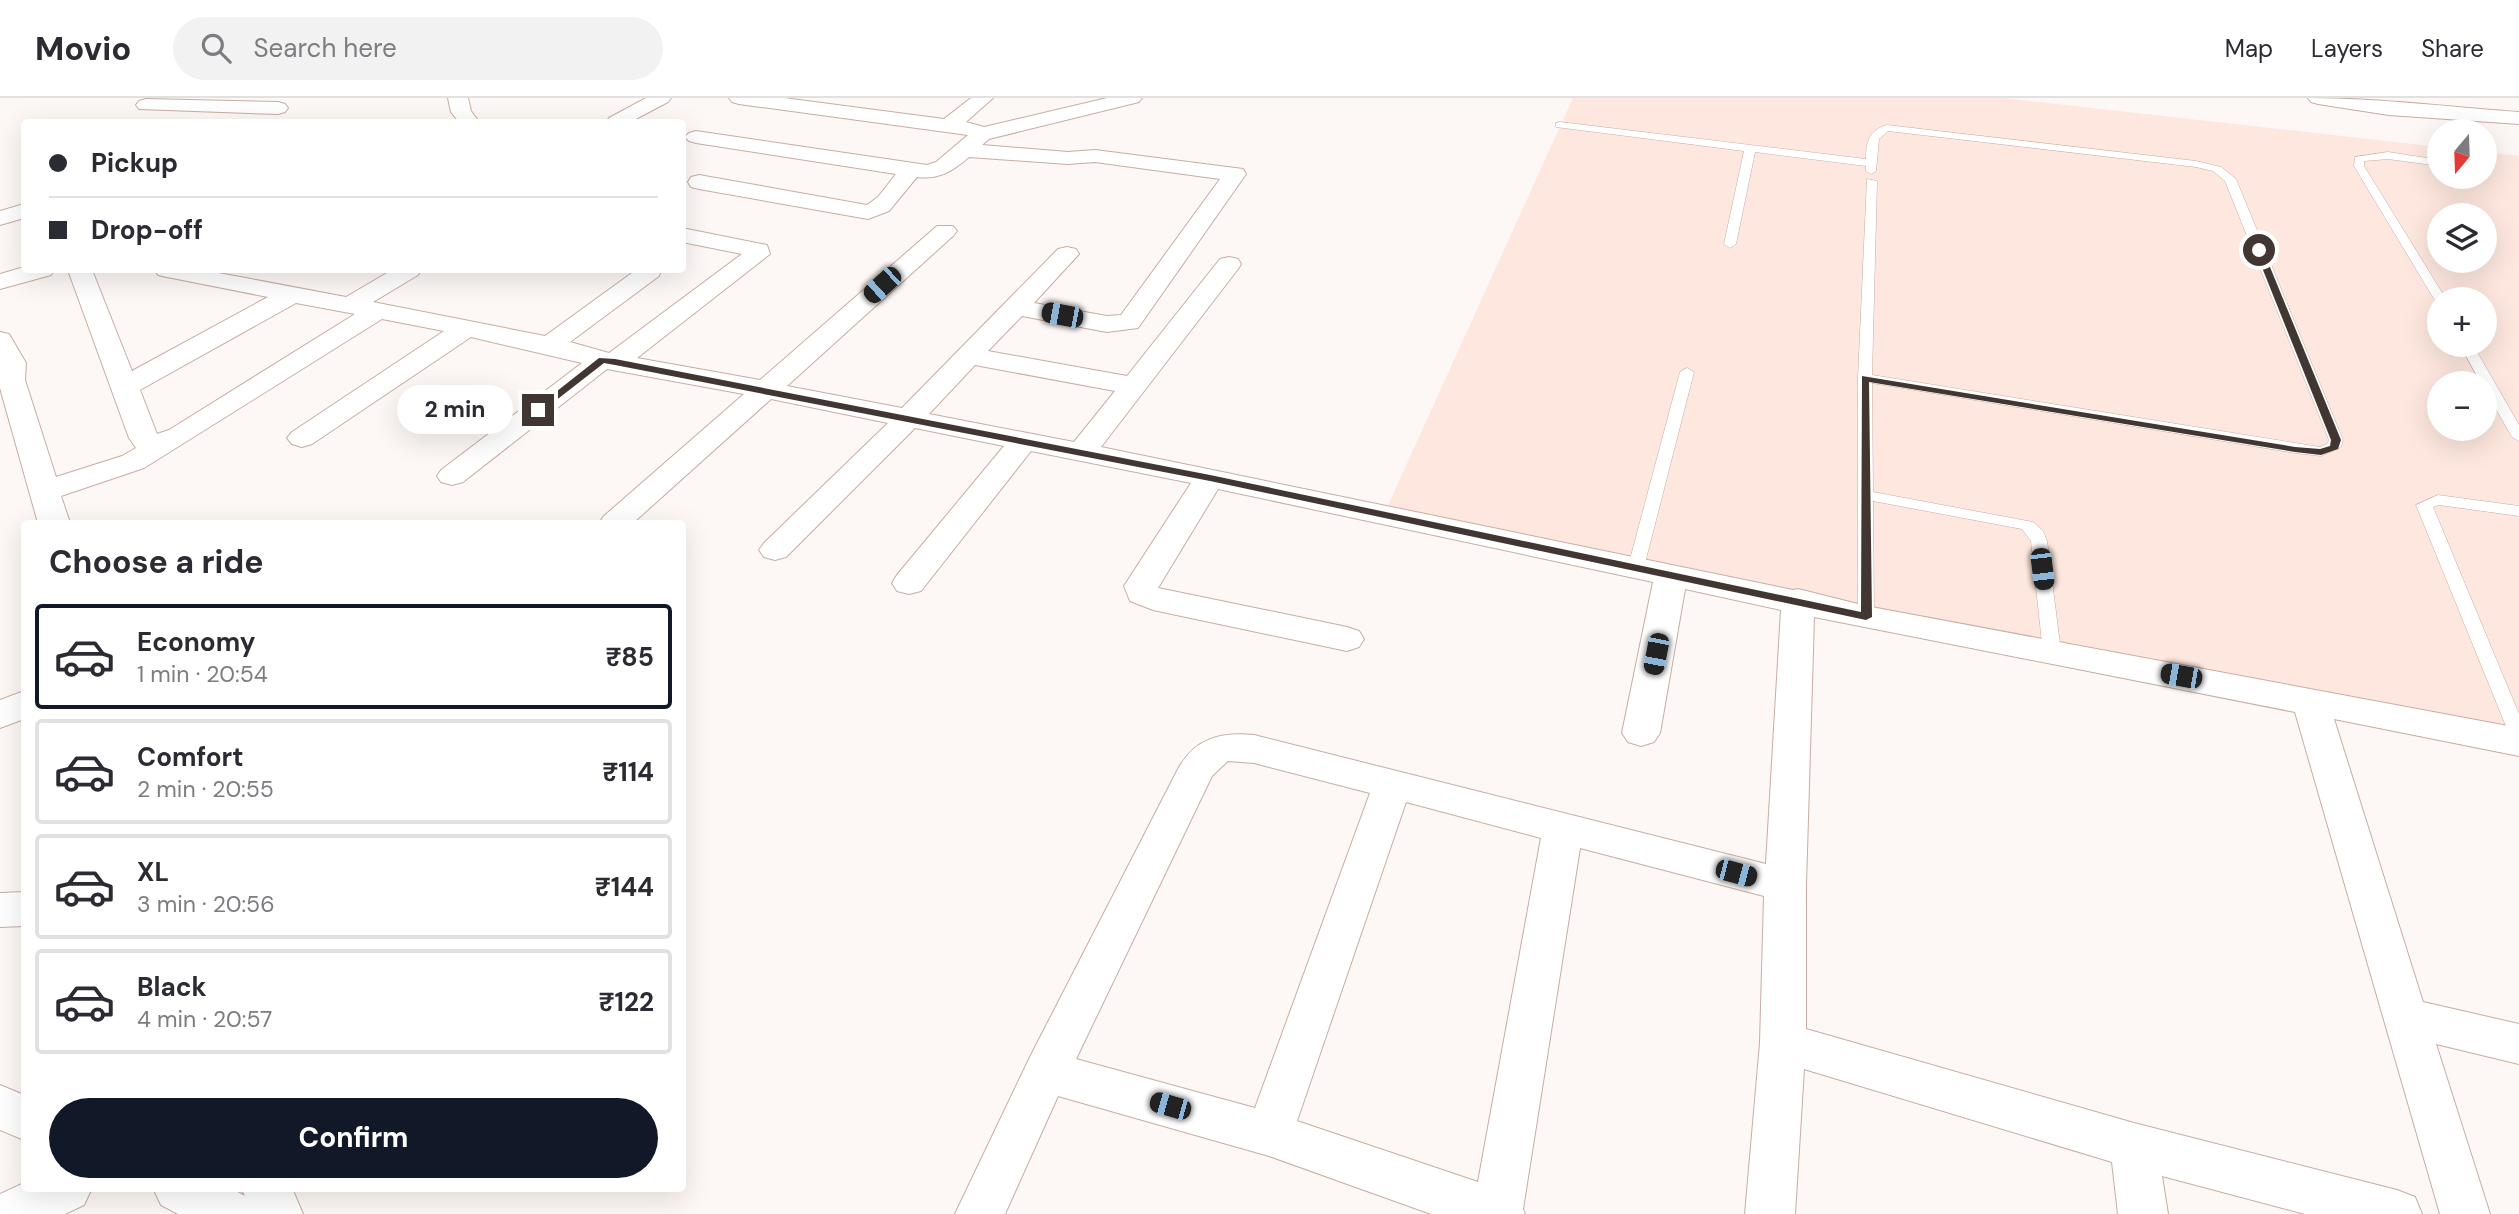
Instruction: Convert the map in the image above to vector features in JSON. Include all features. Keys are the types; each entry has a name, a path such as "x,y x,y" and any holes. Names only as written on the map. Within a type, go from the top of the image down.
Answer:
{"street":[{"path":"457,98 461,112 467,119"},
{"path":"622,119 661,98"},
{"path":"739,98 978,130 982,134"},
{"path":"875,116 897,98"},
{"path":"948,126 983,98"},
{"path":"696,136 910,171 937,170 982,134 1132,98"},
{"path":"2318,98 2360,106 2427,105 2519,118"},
{"path":"140,102 278,109"},
{"path":"136,119 148,107 140,102"},
{"path":"691,188 806,107"},
{"path":"857,162 901,120"},
{"path":"965,150 1068,158 1095,156 1231,171 1235,174 1129,322 1107,324 1017,307"},
{"path":"691,188 868,212 875,211 885,202 910,171"},
{"path":"0,218 21,212"},
{"path":"618,520 944,231"},
{"path":"452,476 758,254 758,250 686,236"},
{"path":"775,550 907,420 1067,254"},
{"path":"1081,453 1229,264"},
{"path":"0,282 32,273"},
{"path":"81,273 144,438 149,444 167,442"},
{"path":"183,273 550,345 608,361 1210,478 1671,576 1798,600 1866,617 2519,742"},
{"path":"45,491 148,456 363,309 405,273"},
{"path":"550,345 647,273"},
{"path":"124,387 293,294"},
{"path":"302,439 467,328"},
{"path":"0,340 12,363 6,380 53,520"},
{"path":"969,356 1134,386"},
{"path":"909,583 1023,442"},
{"path":"1210,478 1145,578 1141,586 1142,593 1153,599 1347,639"},
{"path":"1641,733 1671,576"},
{"path":"1770,1214 1783,1042 1785,886 1798,600"},
{"path":"2310,701 2408,1018 2465,1214"},
{"path":"0,715 21,705"},
{"path":"980,1214 1046,1072 1191,782 1207,755 1226,747 1254,749 1785,886"},
{"path":"1269,1133 1392,786"},
{"path":"1046,1072 1269,1133 1499,1213 1563,827"},
{"path":"0,910 21,909"},
{"path":"2408,1018 2519,1044"},
{"path":"1783,1042 2134,1146 2397,1214"},
{"path":"0,1107 21,1117"},
{"path":"2134,1146 2143,1214"},
{"path":"12,1214 59,1192"},
{"path":"186,1192 229,1214"},
{"path":"267,1192 278,1214"}],"lane":[{"path":"1560,125 1750,148 1871,172"},
{"path":"1865,378 2295,449 2321,452 2334,447 2336,440 2230,178 2217,169 2196,164 1905,128 1877,131 1872,137 1865,378 1866,617"},
{"path":"1730,244 1750,148"},
{"path":"2427,162 2367,156 2359,159 2359,166 2433,287"},
{"path":"2473,357 2519,437"},
{"path":"1636,567 1686,373"},
{"path":"1866,495 2027,525 2037,534 2052,652"},
{"path":"2519,511 2438,500 2424,505 2519,736"}],"shaded area":[{"path":"1573,98 2003,98 2427,146 2427,189 2497,189 2497,153 2519,156 2519,732 1385,512"}],"route":[{"path":"538,410 602,360 615,362 1210,478 1671,576 1798,600 1866,617 1865,378 2295,449 2321,452 2334,447 2336,440 2259,250"}]}
